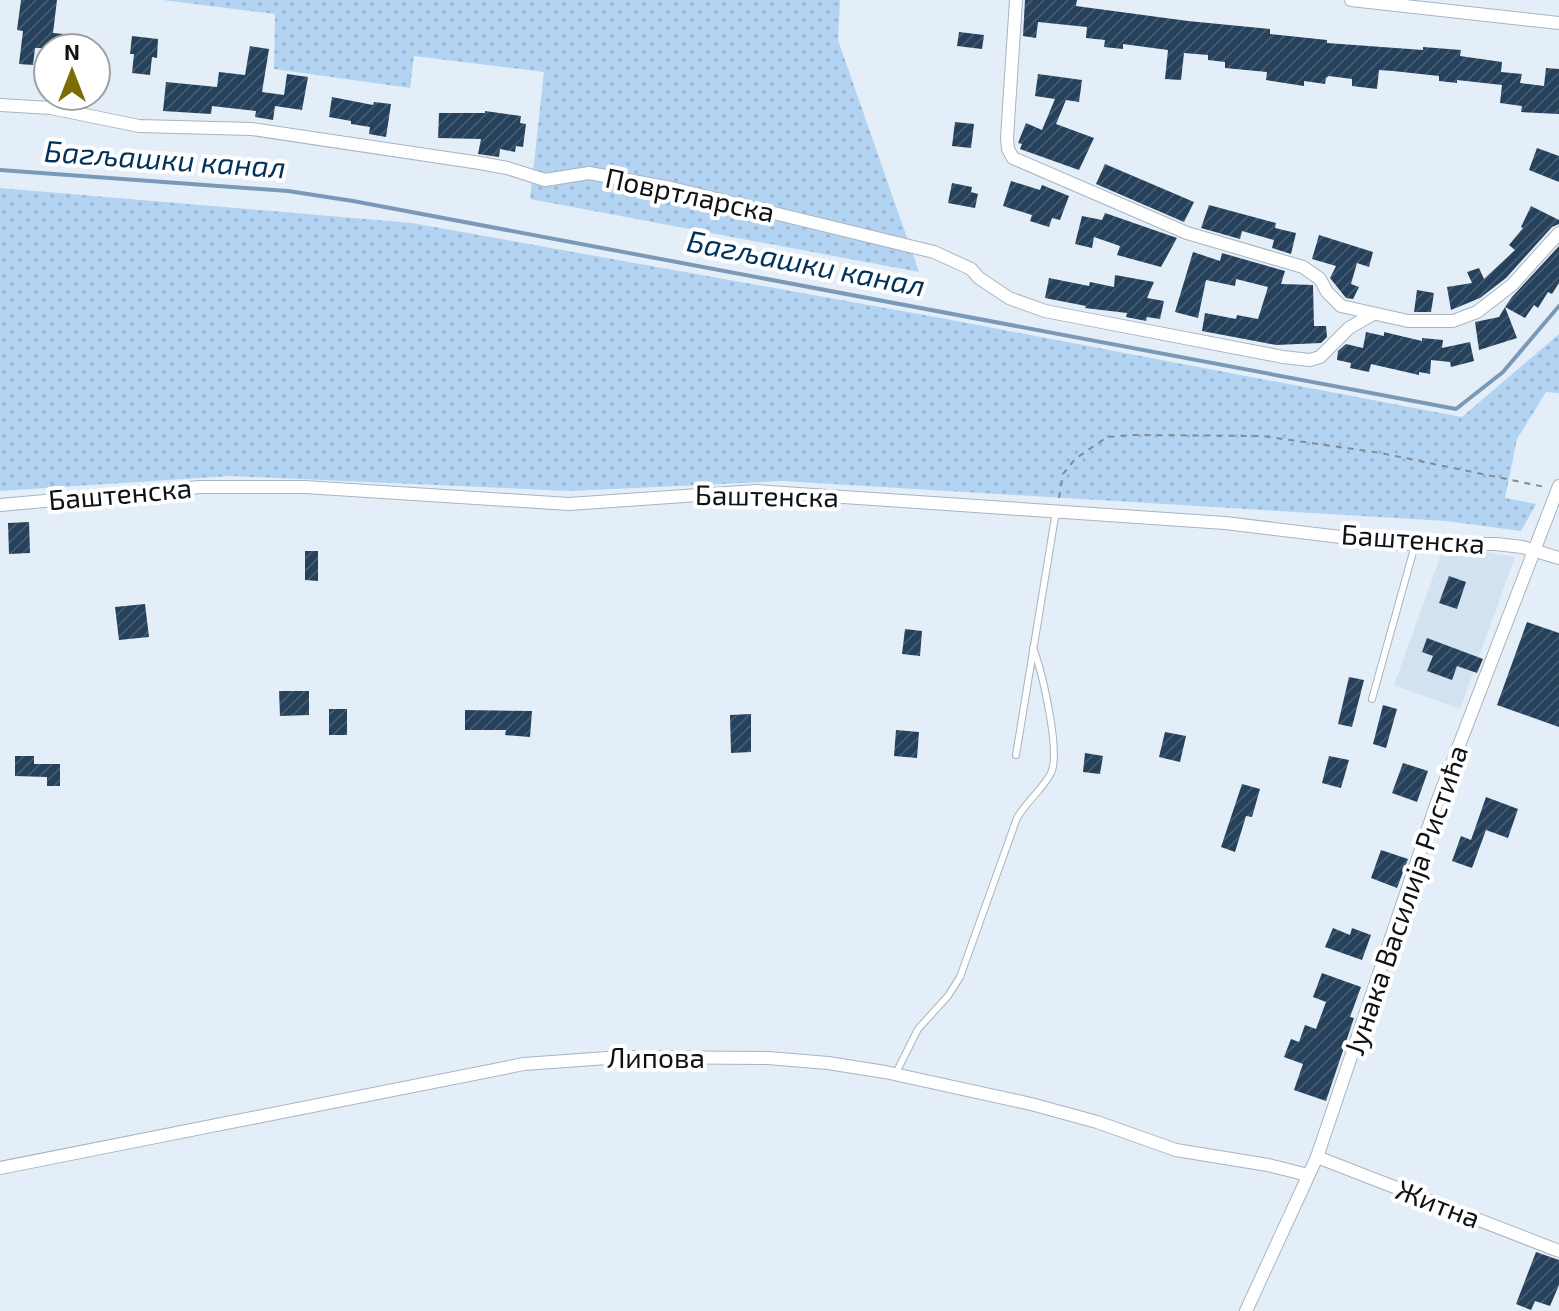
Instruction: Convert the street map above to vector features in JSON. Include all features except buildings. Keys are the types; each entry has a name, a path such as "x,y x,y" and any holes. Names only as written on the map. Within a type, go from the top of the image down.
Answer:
{"street":[{"path":"1016,0 1007,138 1013,158 1187,233 1303,267 1320,279 1327,292 1341,306 1349,328"},
{"path":"1351,0 1559,23"},
{"name":"Повртларска","path":"0,105 51,108 139,126 252,129 480,163 545,180 589,173 671,188 934,252 971,269 1009,298 1045,311 1283,357 1310,360 1320,357 1349,328 1373,314"},
{"path":"1341,306 1408,321 1453,321 1477,312 1512,285 1559,233"},
{"name":"Баштенска","path":"0,505 200,487 305,487 569,504 756,491 1225,523 1415,545 1496,544 1559,558"},
{"name":"Јунака Василија Ристића","path":"1246,1311 1317,1157 1436,805 1558,488"},
{"name":"Липова","path":"0,1168 524,1064 621,1057 768,1058 828,1063 1064,1112 1176,1150 1308,1175"},
{"name":"Житна","path":"1317,1157 1559,1251"}],"lane":[{"path":"1016,755 1056,511"},
{"path":"1372,699 1415,545"},
{"path":"895,1075 918,1029 948,996 960,977 1017,818 1054,767 1055,753 1047,702 1039,661 1033,648"}],"path":[{"path":"1056,511 1063,474 1075,459 1107,437 1132,435 1262,436 1381,453 1558,488"}],"shaded area":[{"path":"163,0 840,0 838,40 919,272 530,199 544,72 414,56 410,88 274,69 275,14"},
{"path":"0,188 412,223 941,318 1462,417 1559,334 1559,393 1546,392 1517,439 1505,498 1536,504 1521,531 1446,521 783,481 570,491 230,476 0,491"},
{"path":"1480,551 1515,557 1460,709 1394,685 1442,552"}],"waterway":[{"name":"Багљашки канал","path":"0,170 288,191 353,201 1456,409 1503,372 1559,306"}]}
